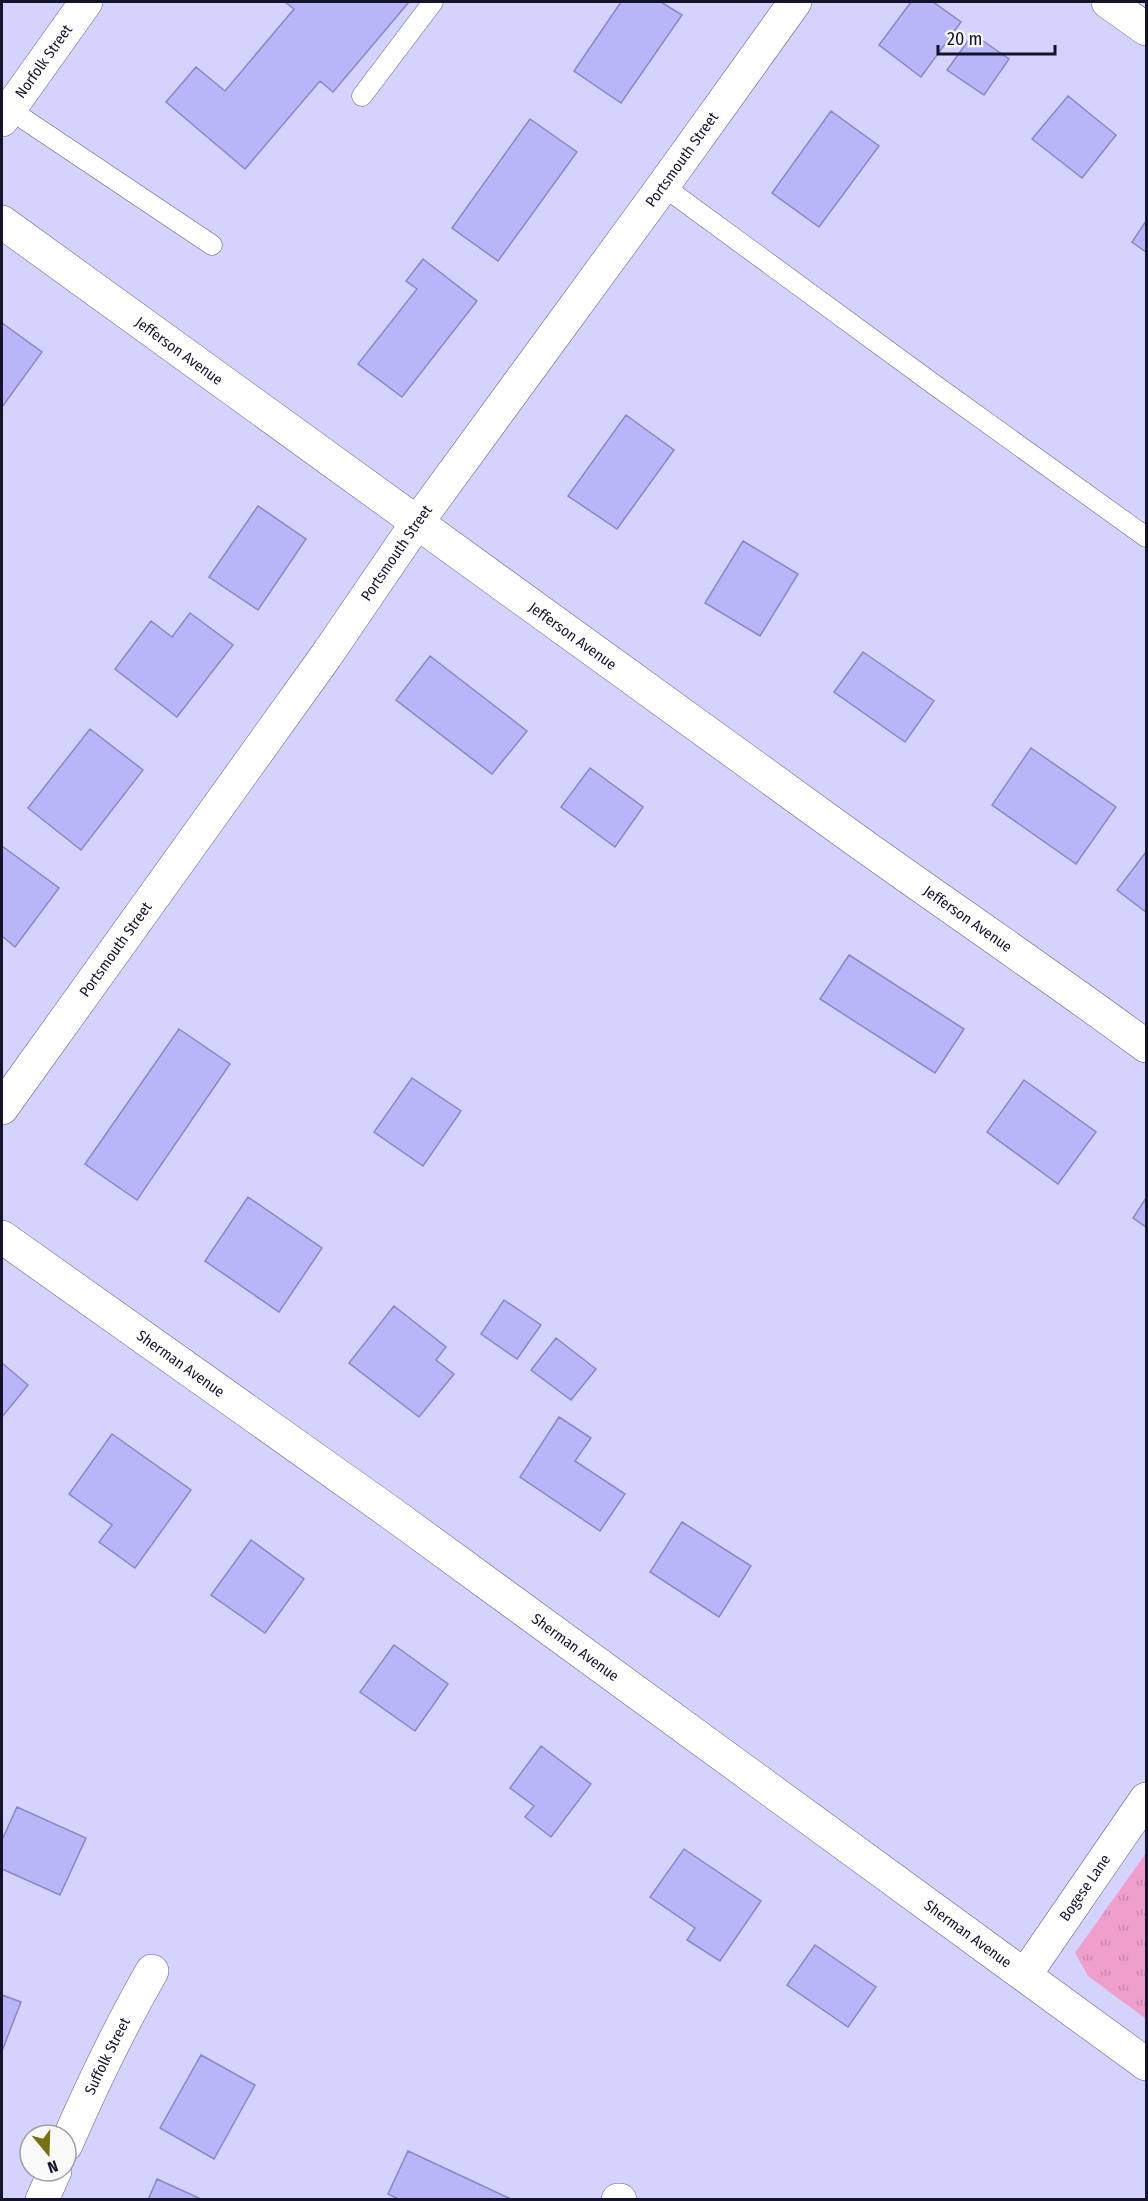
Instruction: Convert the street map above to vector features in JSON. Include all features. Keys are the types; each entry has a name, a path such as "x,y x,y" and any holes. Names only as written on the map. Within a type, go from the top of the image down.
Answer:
{"street":[{"name":"Norfolk Street","path":"5,114 86,2"},
{"name":"Portsmouth Street","path":"2,1107 326,656 416,524 795,2"},
{"path":"1108,2 1146,29"},
{"name":"Jefferson Avenue","path":"2,222 416,524 905,876 1055,978 1146,1046"},
{"name":"Sherman Avenue","path":"2,1237 391,1513 1146,2064"},
{"name":"Bogese Lane","path":"1025,1976 1146,1799"},
{"name":"Suffolk Street","path":"76,2123 116,2037 152,1971"},
{"path":"42,2199 49,2183"}],"lane":[{"path":"362,96 433,2"},
{"path":"5,114 212,245"},
{"path":"663,186 1146,537"}],"green space":[{"path":"1146,1853 1146,2019 1088,1976 1075,1953"}],"building":[{"path":"285,2 409,2 333,92 320,81 245,169 166,102 196,67 225,91 294,9"},
{"path":"621,2 661,2 682,15 621,103 574,71"},
{"path":"911,2 933,2 961,22 921,77 879,45"},
{"path":"973,34 1009,59 984,95 947,70"},
{"path":"1068,96 1116,135 1082,178 1032,139"},
{"path":"831,111 879,146 819,227 772,193"},
{"path":"530,119 577,152 498,261 452,228"},
{"path":"1146,221 1146,252 1132,242"},
{"path":"423,259 477,301 402,397 358,364 417,289 406,281"},
{"path":"2,323 42,352 2,407"},
{"path":"626,415 674,450 617,529 568,496"},
{"path":"258,506 306,539 258,610 209,577"},
{"path":"743,541 798,574 760,636 705,603"},
{"path":"190,613 233,645 177,717 115,669 151,621 172,637"},
{"path":"863,652 934,701 905,742 834,692"},
{"path":"430,656 527,731 492,774 396,700"},
{"path":"90,729 143,770 81,850 28,808"},
{"path":"1031,748 1116,807 1076,864 992,805"},
{"path":"590,768 643,807 615,847 561,807"},
{"path":"2,846 59,888 15,947 2,936"},
{"path":"1146,852 1146,912 1117,890"},
{"path":"849,955 964,1029 935,1073 820,999"},
{"path":"179,1029 230,1064 137,1200 85,1164"},
{"path":"412,1078 461,1111 423,1166 374,1132"},
{"path":"1024,1080 1096,1132 1058,1184 987,1132"},
{"path":"248,1197 322,1248 279,1312 205,1261"},
{"path":"1146,1198 1146,1227 1133,1218"},
{"path":"504,1300 541,1325 517,1359 481,1334"},
{"path":"394,1306 446,1347 436,1360 454,1374 419,1417 349,1363"},
{"path":"556,1338 596,1369 571,1400 531,1370"},
{"path":"2,1363 28,1385 2,1417"},
{"path":"559,1417 591,1438 575,1461 625,1494 600,1531 520,1477"},
{"path":"112,1434 191,1490 135,1568 99,1542 112,1525 69,1494"},
{"path":"682,1522 751,1566 719,1617 650,1572"},
{"path":"251,1540 304,1579 265,1633 211,1595"},
{"path":"394,1645 448,1684 415,1731 360,1692"},
{"path":"541,1746 591,1784 551,1837 525,1817 534,1806 510,1788"},
{"path":"17,1807 86,1838 60,1895 2,1869 2,1840"},
{"path":"684,1849 761,1901 720,1961 687,1940 695,1928 650,1897"},
{"path":"815,1945 876,1987 848,2027 787,1985"},
{"path":"2,1995 21,2002 2,2051"},
{"path":"201,2055 255,2085 214,2159 160,2128"},
{"path":"408,2151 513,2200 400,2200 388,2194"},
{"path":"157,2179 203,2200 148,2200"}]}
